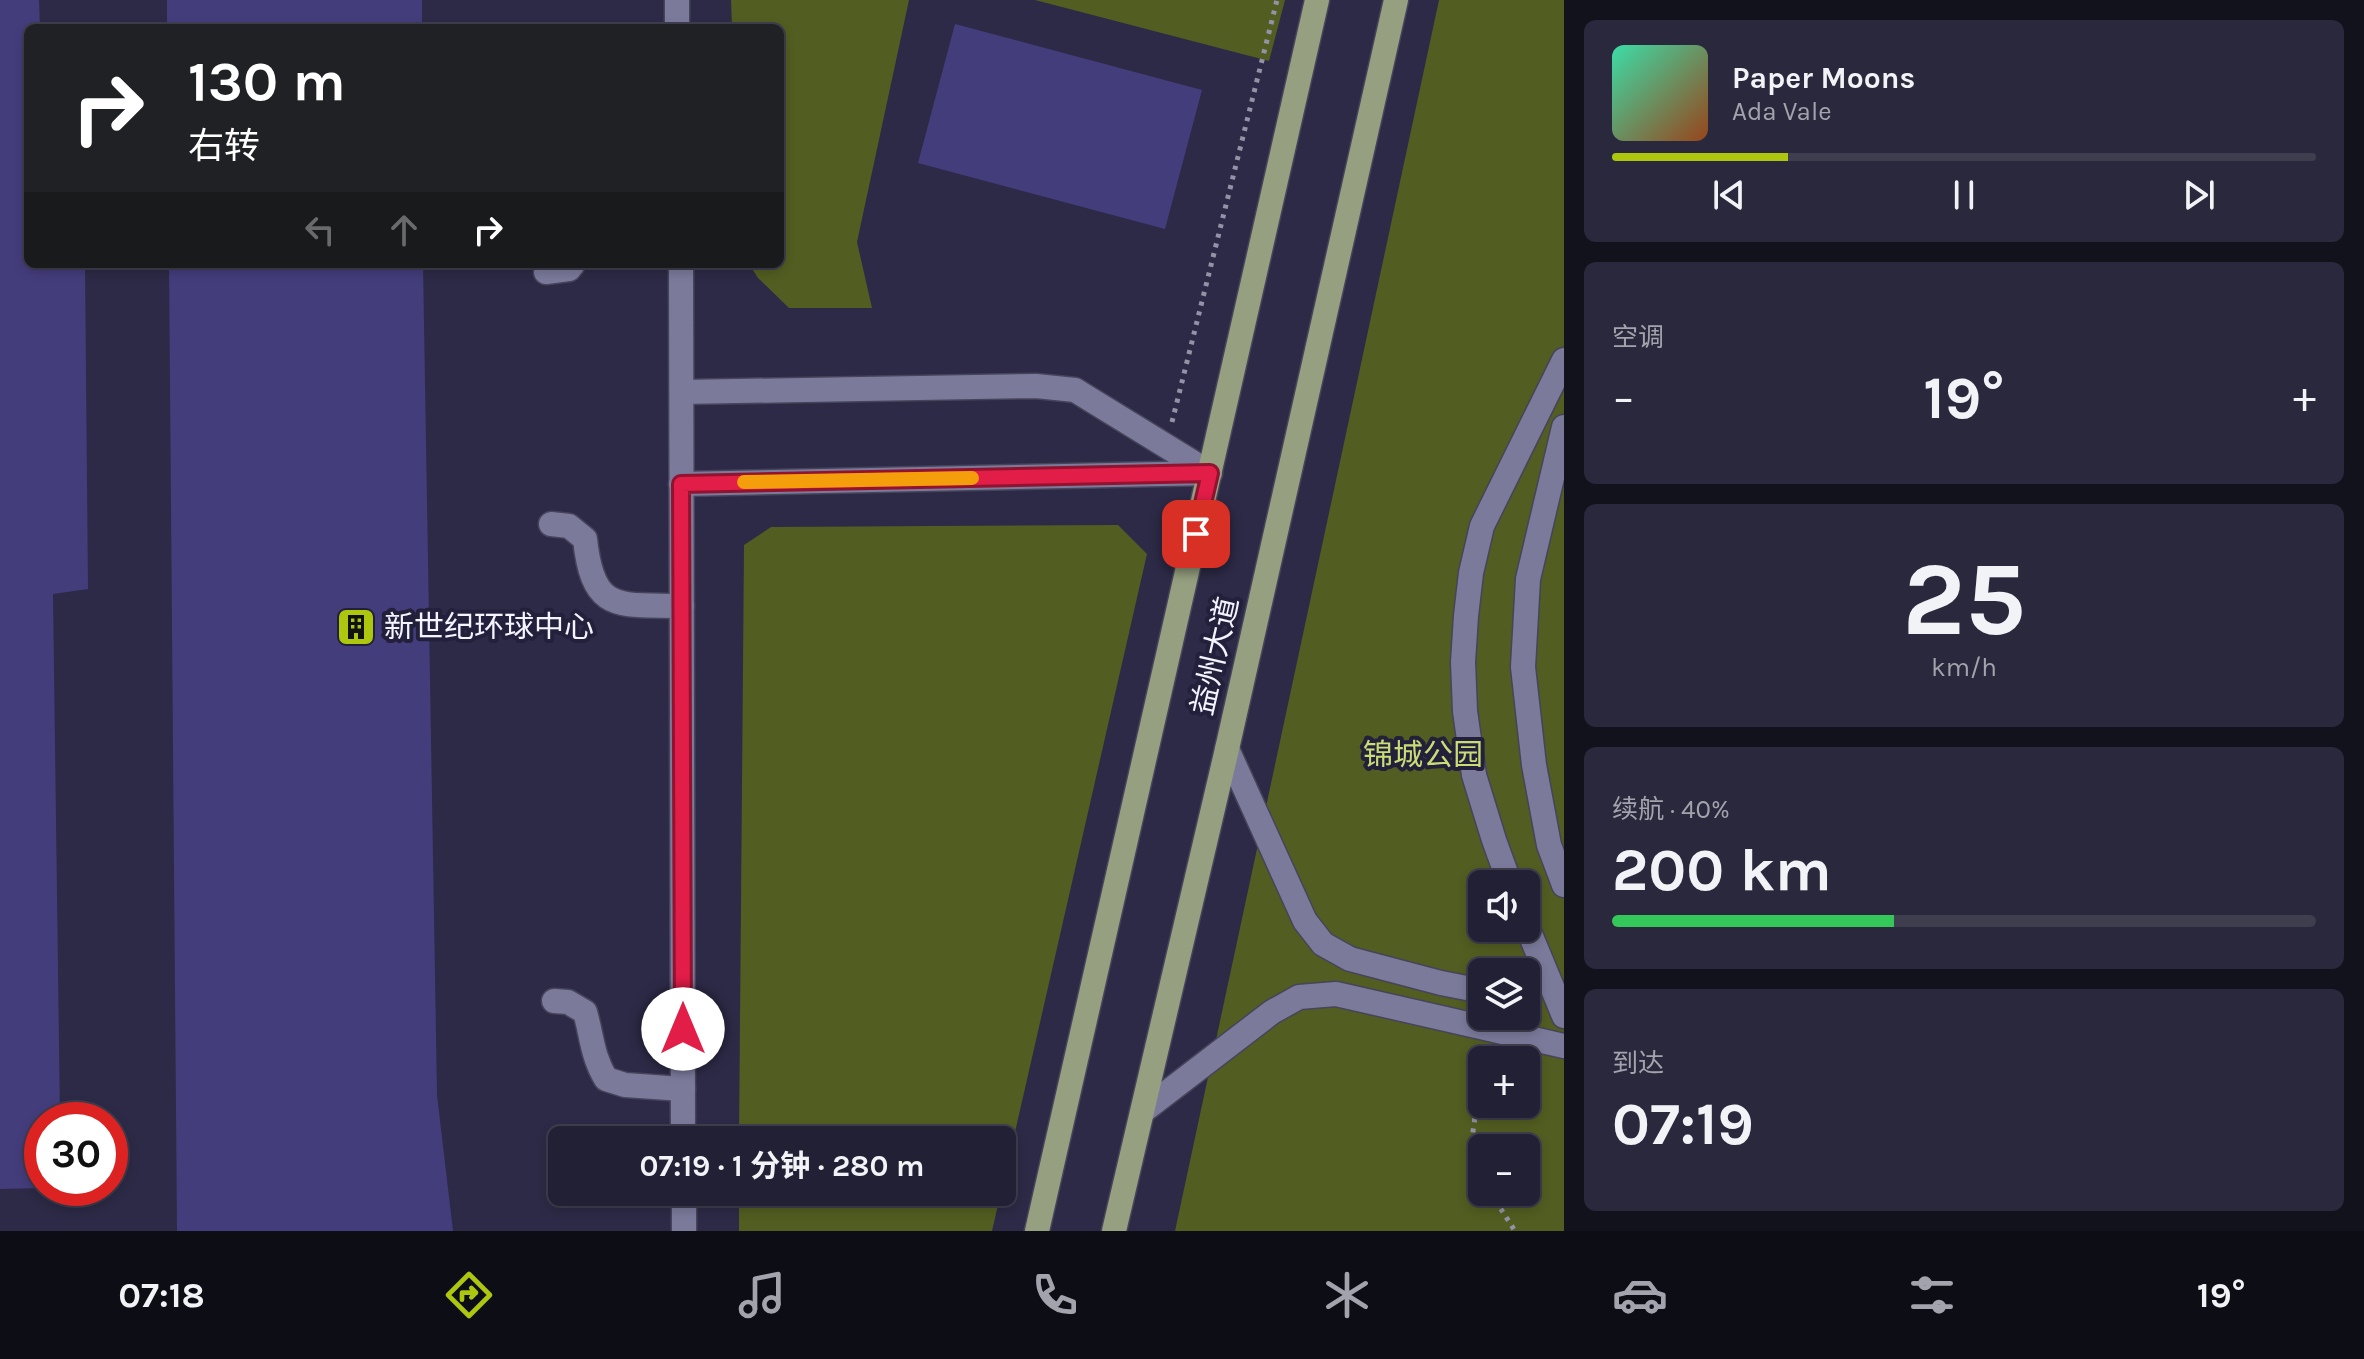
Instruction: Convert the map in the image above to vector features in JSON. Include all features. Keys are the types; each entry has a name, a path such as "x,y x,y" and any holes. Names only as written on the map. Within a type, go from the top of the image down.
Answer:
{"main road":[{"name":"益州大道","path":"1037,1231 1317,0"},
{"name":"益州大道","path":"1114,1231 1227,749 1396,0"}],"street":[{"path":"677,0 677,24"},
{"path":"546,272 570,268"},
{"path":"681,268 683,1126"},
{"path":"1505,870 1474,775 1464,687 1467,602 1482,526 1564,360"},
{"path":"683,392 1049,387 1075,390 1210,473"},
{"path":"1564,427 1528,579 1523,667 1534,765 1549,845 1564,885"},
{"path":"681,484 1210,473"},
{"path":"551,524 569,526 585,539 594,583 605,595 621,604 682,606"},
{"path":"1227,749 1305,921 1323,944 1350,959 1468,988"},
{"path":"1533,942 1564,1016"},
{"path":"1143,1111 1272,1012 1299,997 1336,994 1564,1046"},
{"path":"554,1001 568,1002 585,1012 596,1064 606,1079 625,1085 683,1089"},
{"path":"684,1206 684,1231"}],"path":[{"path":"1166,447 1277,0"},
{"path":"1499,1206 1515,1231"}],"green space":[{"path":"731,0 909,0 857,242 872,308 789,308 752,268 784,268 784,24 732,24"},
{"path":"1035,0 1285,0 1269,61"},
{"name":"锦城公园","path":"1439,0 1564,0 1564,1231 1175,1231"},
{"path":"1118,525 1147,554 1016,1128 739,1126 744,545 771,527"},
{"path":"739,1206 998,1206 992,1231 739,1231"}],"building":[{"path":"0,0 39,0 40,24 24,24 24,268 85,268 88,589 53,594 60,1102 24,1102 24,1188 0,1189"},
{"path":"167,0 422,0 422,24 167,24"},
{"path":"955,24 1202,90 1165,229 918,163"},
{"path":"169,268 423,268 437,1095 453,1231 177,1231"}],"slow traffic":[{"path":"744,482 972,478"}],"place":[{"name":"新世纪环球中心","path":"356,627"}],"route":[{"path":"683,1029 681,484 1210,473 1196,534"}]}
